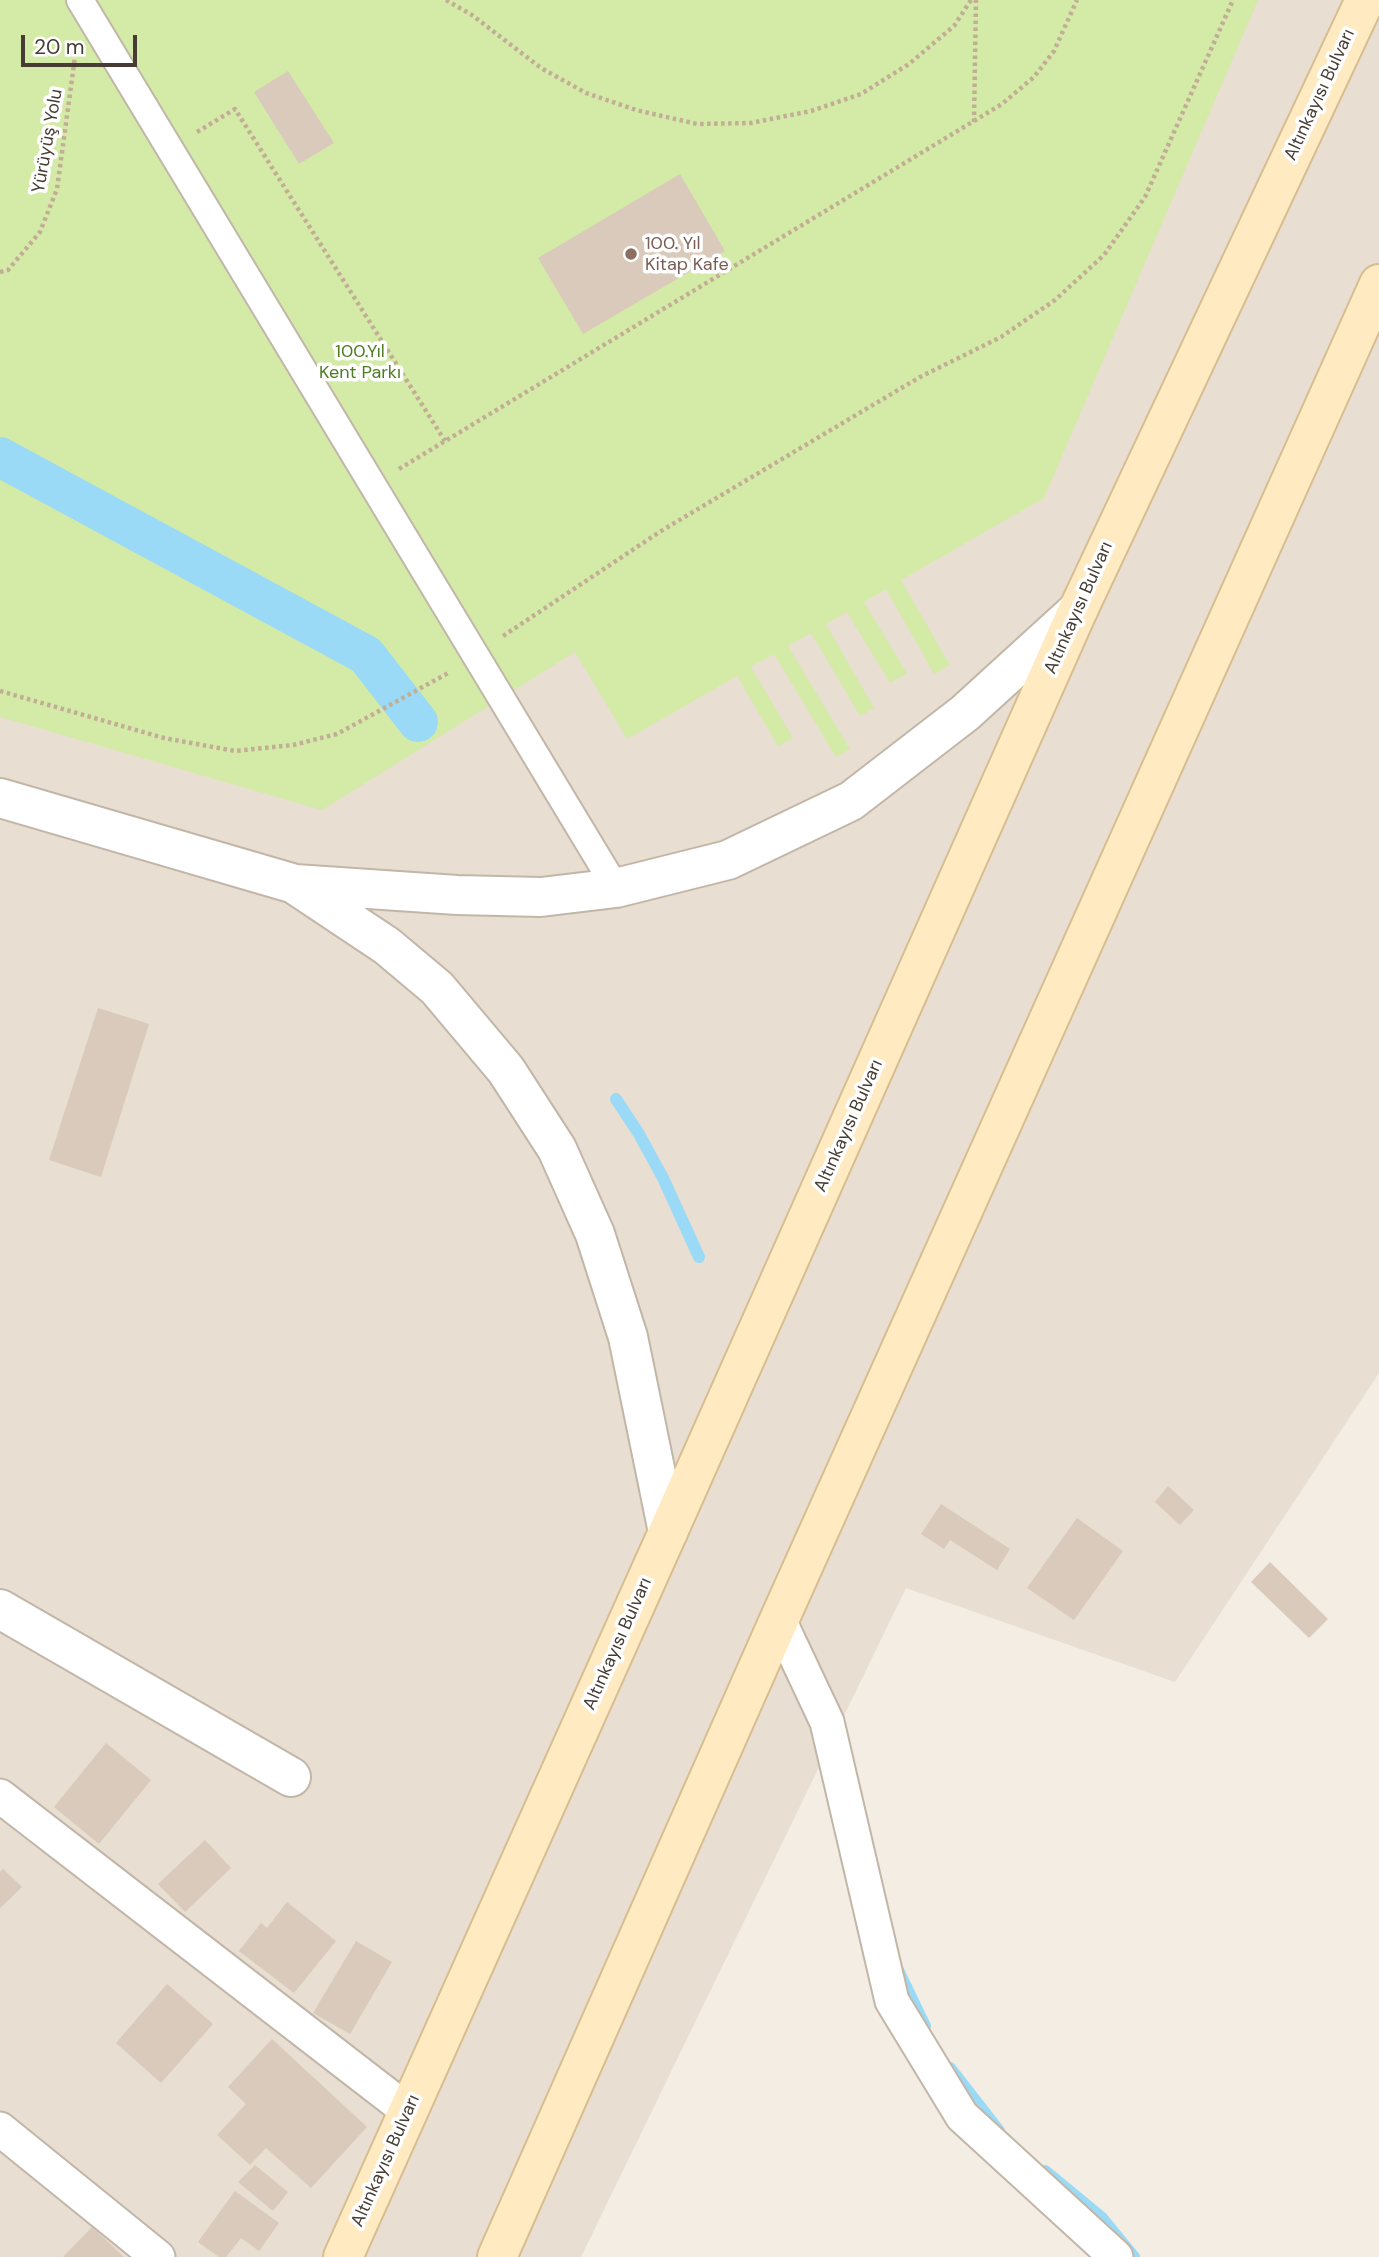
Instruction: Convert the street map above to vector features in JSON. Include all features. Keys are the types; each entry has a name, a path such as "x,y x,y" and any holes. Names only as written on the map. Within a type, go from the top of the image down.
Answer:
{"main road":[{"name":"Altınkayısı Bulvarı","path":"343,2257 1078,610 1365,0"},
{"path":"497,2257 779,1620 1379,284"}],"street":[{"path":"84,7 616,888"},
{"path":"0,798 295,884 457,895 541,897 616,888 728,860 851,801 965,713 1078,610"},
{"path":"295,884 387,946 438,988 506,1070 557,1149 595,1234 628,1337 668,1532"},
{"path":"0,1608 291,1777"},
{"path":"779,1620 827,1722 892,2001 962,2116 1116,2257"},
{"path":"0,1796 408,2111"},
{"path":"0,2129 158,2257"}],"path":[{"path":"446,0 472,15 541,68 586,93 636,110 697,124 751,123 811,111 861,93 909,64 954,26 971,0"},
{"path":"974,123 976,0"},
{"path":"371,485 1002,104 1034,77 1054,51 1077,0"},
{"path":"0,691 164,738 235,751 293,745 337,734 452,671 661,531 920,377 1001,337 1055,300 1104,255 1146,197 1233,0"},
{"name":"Yürüyüş Yolu","path":"0,272 8,270 40,232 57,189 84,7"},
{"path":"170,149 235,108 445,440"}],"shaded area":[{"path":"0,0 1379,0 1379,1373 1175,1682 906,1588 581,2257 0,2257"}],"green space":[{"name":"100.Yıl Kent Parkı","path":"0,0 1258,0 1044,498 901,580 950,665 934,674 886,589 864,602 907,673 890,683 847,612 826,624 874,708 860,716 811,633 788,646 850,749 836,757 774,654 751,667 793,738 778,746 737,676 627,739 575,652 322,810 0,717"}],"building":[{"path":"288,71 334,143 299,164 254,92"},
{"name":"100. Yıl Kitap Kafe","path":"680,174 725,251 583,334 538,258"},
{"path":"98,1008 149,1024 101,1177 49,1160"},
{"path":"1168,1486 1194,1510 1180,1525 1155,1502"},
{"path":"941,1504 1010,1549 997,1570 950,1540 944,1549 921,1534"},
{"path":"1077,1518 1123,1551 1074,1620 1027,1588"},
{"path":"1270,1562 1328,1619 1309,1638 1251,1582"},
{"path":"106,1743 151,1780 99,1844 54,1807"},
{"path":"205,1840 231,1868 185,1912 158,1884"},
{"path":"3,1869 22,1887 0,1908 0,1872"},
{"path":"287,1902 336,1941 294,1993 239,1951 261,1923 267,1928"},
{"path":"356,1941 392,1962 350,2034 313,2013"},
{"path":"167,1984 213,2024 161,2083 116,2043"},
{"path":"272,2039 367,2127 311,2188 266,2148 250,2165 217,2135 246,2104 228,2087"},
{"path":"255,2165 288,2192 273,2211 238,2182"},
{"path":"235,2191 279,2223 259,2251 241,2238 226,2257 219,2257 198,2242"},
{"path":"92,2227 124,2257 63,2257"}],"waterway":[{"path":"0,457 366,655 418,722"},
{"path":"616,1099 663,1178 699,1257"},
{"path":"898,1970 925,2026"},
{"path":"950,2068 999,2131"},
{"path":"1045,2171 1102,2218 1134,2257"}],"place":[{"name":"100. Yıl Kitap Kafe","path":"631,254"}]}
